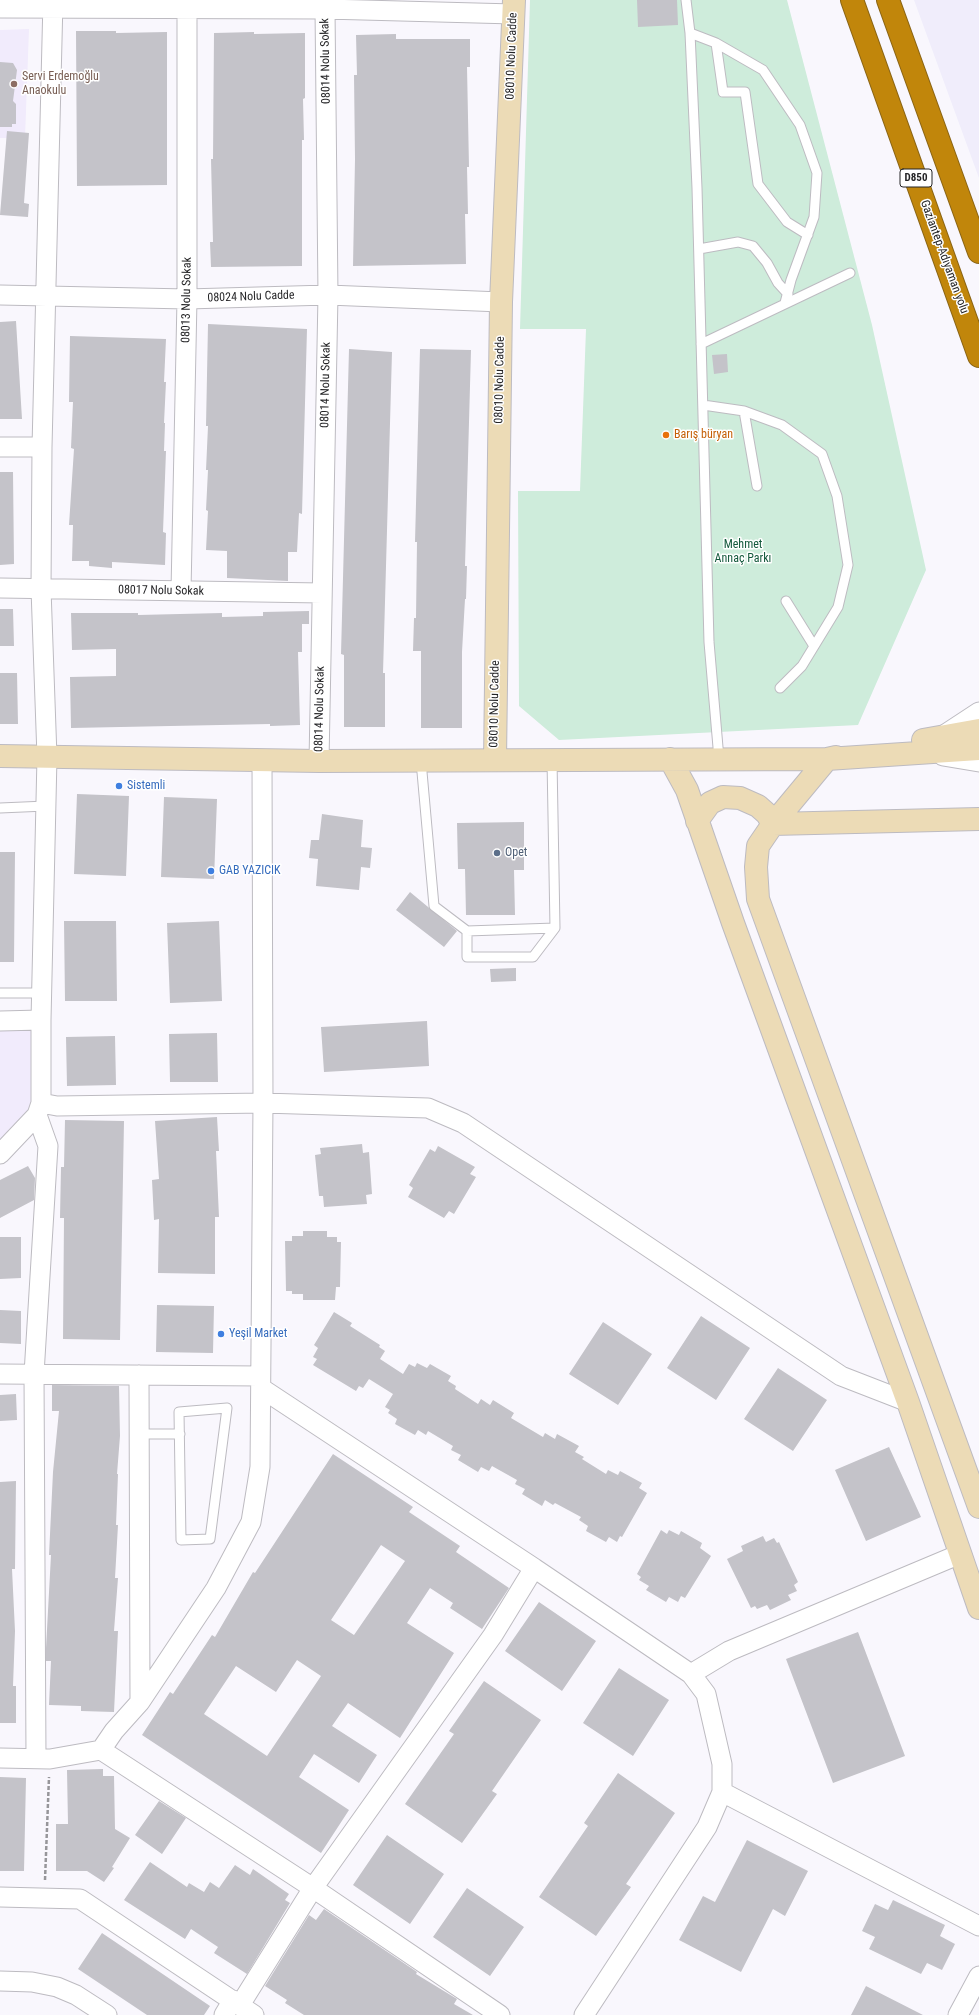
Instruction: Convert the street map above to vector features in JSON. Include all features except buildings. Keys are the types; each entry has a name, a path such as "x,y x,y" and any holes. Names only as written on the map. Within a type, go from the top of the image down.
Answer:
{"highway":[{"name":"Gaziantep-Adıyaman yolu","path":"852,0 979,356"},
{"name":"D850","path":"888,0 979,252"}],"street":[{"path":"0,8 53,4 187,9 514,7"},
{"path":"43,1758 34,1374 48,1146 39,1109 47,756 41,589 42,447 47,295 53,4"},
{"name":"08010 Nolu Cadde","path":"494,760 501,302 514,7"},
{"name":"08013 Nolu Sokak","path":"181,591 187,299 187,9"},
{"name":"08014 Nolu Sokak","path":"319,762 328,295 326,9"},
{"name":"08024 Nolu Cadde","path":"0,295 187,299 328,295 501,302"},
{"path":"0,447 42,447"},
{"name":"08017 Nolu Sokak","path":"0,588 322,594"},
{"path":"941,737 979,712"},
{"path":"979,730 827,759 773,824 758,846 756,866 758,898 979,1507"},
{"path":"0,756 319,762 552,759 827,759 979,749"},
{"path":"922,752 979,762"},
{"path":"670,759 686,790 908,1402 979,1608"},
{"path":"101,1750 114,1731 140,1702 216,1588 251,1522 260,1467 263,1103 262,760"},
{"path":"697,821 710,803 723,797 740,798 758,806 767,814 773,824"},
{"path":"773,824 979,819"},
{"path":"0,1021 41,1020"},
{"path":"0,1154 39,1109 58,1106 263,1103 428,1108 463,1123 841,1376 908,1402"},
{"path":"0,1374 139,1375 260,1382 690,1674 706,1694 722,1764 722,1792 707,1827 584,2015"},
{"path":"139,1375 140,1702"},
{"path":"690,1674 729,1652 960,1554"},
{"path":"0,1897 80,1899 238,2009 313,1888 493,1635 534,1568"},
{"path":"0,1758 43,1758 101,1750 313,1888 500,2015"},
{"path":"722,1792 979,1926"},
{"path":"958,2015 979,1976"},
{"path":"0,1981 32,1982 57,1987 76,1995 107,2015"}],"lane":[{"path":"686,0 690,33 699,249 710,642 719,759"},
{"path":"690,33 716,43 763,70 800,125 817,173 814,217 786,304"},
{"path":"716,43 723,92 745,92 758,184 787,222 808,235"},
{"path":"699,249 738,242 753,246 767,263 778,283 788,294"},
{"path":"701,344 850,273"},
{"path":"703,405 744,411 782,425 822,454 837,496 848,565 838,607 802,666 780,688"},
{"path":"744,411 757,486"},
{"path":"786,601 814,646"},
{"path":"467,931 466,957 533,957 555,928 552,759"},
{"path":"421,760 434,906 467,931 555,928"},
{"path":"0,808 46,806"},
{"path":"0,993 42,993"},
{"path":"227,1408 210,1539 181,1540 180,1434 179,1412 227,1408"},
{"path":"139,1434 180,1434"}],"path":[{"path":"43,1758 44,1898"}],"shaded area":[{"path":"914,0 979,0 979,178"},
{"name":"Servi Erdemoğlu Anaokulu","path":"29,29 25,138 0,138 0,30"},
{"path":"0,1029 37,1029 32,1117 0,1148"}],"green space":[{"name":"Mehmet Annaç Parkı","path":"530,0 787,0 872,325 926,570 858,725 559,740 519,706 518,491 580,491 586,329 520,329"}],"place":[{"name":"Servi Erdemoğlu Anaokulu","path":"14,84"},
{"name":"Barış büryan","path":"666,435"},
{"name":"Sistemli","path":"119,786"},
{"name":"Opet","path":"497,853"},
{"name":"GAB YAZICIK","path":"211,871"},
{"name":"Yeşil Market","path":"221,1334"}]}
